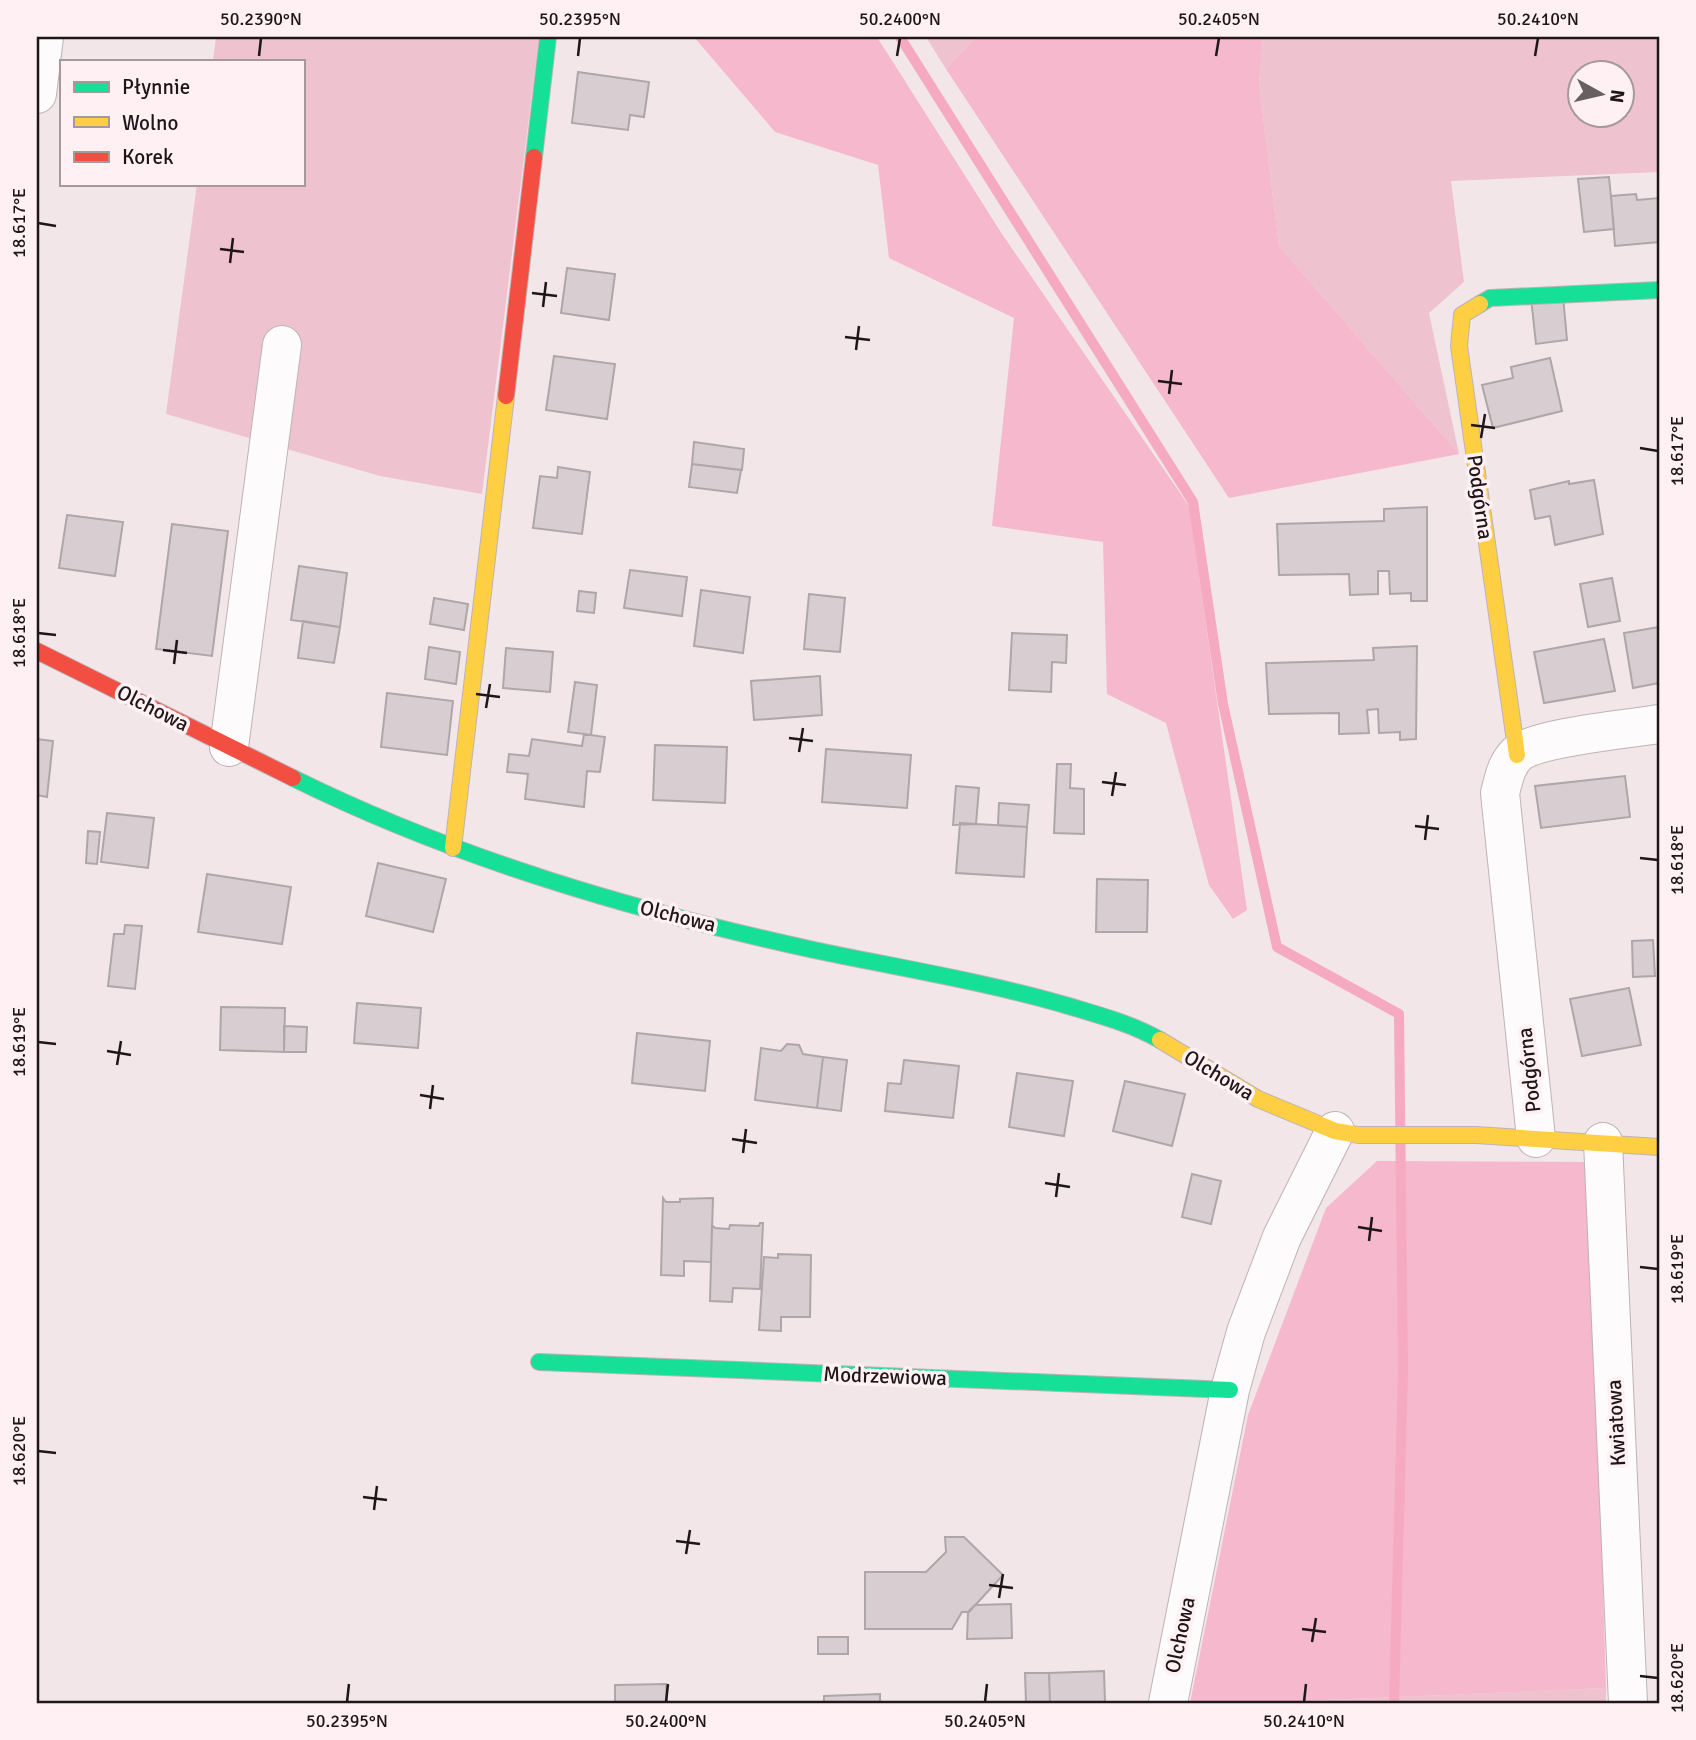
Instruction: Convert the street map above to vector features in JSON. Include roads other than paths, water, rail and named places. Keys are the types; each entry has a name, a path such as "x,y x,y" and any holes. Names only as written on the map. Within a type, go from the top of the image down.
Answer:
{"street":[{"path":"37,94 44,37"},
{"path":"453,848 548,37"},
{"name":"Podgórna","path":"1536,1138 1500,793 1506,768 1517,755 1459,346 1462,314 1490,298 1659,290"},
{"path":"229,747 282,345"},
{"name":"Olchowa","path":"37,651 326,794 453,848 623,903 811,949 1021,992 1138,1027 1258,1099 1335,1131 1382,1136 1536,1138 1659,1147"},
{"path":"1517,755 1536,744 1659,724"},
{"name":"Olchowa","path":"1168,1703 1230,1390 1262,1285 1282,1237 1335,1131"},
{"name":"Kwiatowa","path":"1603,1142 1628,1703"},
{"name":"Modrzewiowa","path":"539,1362 1230,1390"}],"waterway":[{"path":"900,37 1193,502 1223,704 1277,947 1399,1014 1403,1371 1394,1703"}]}
